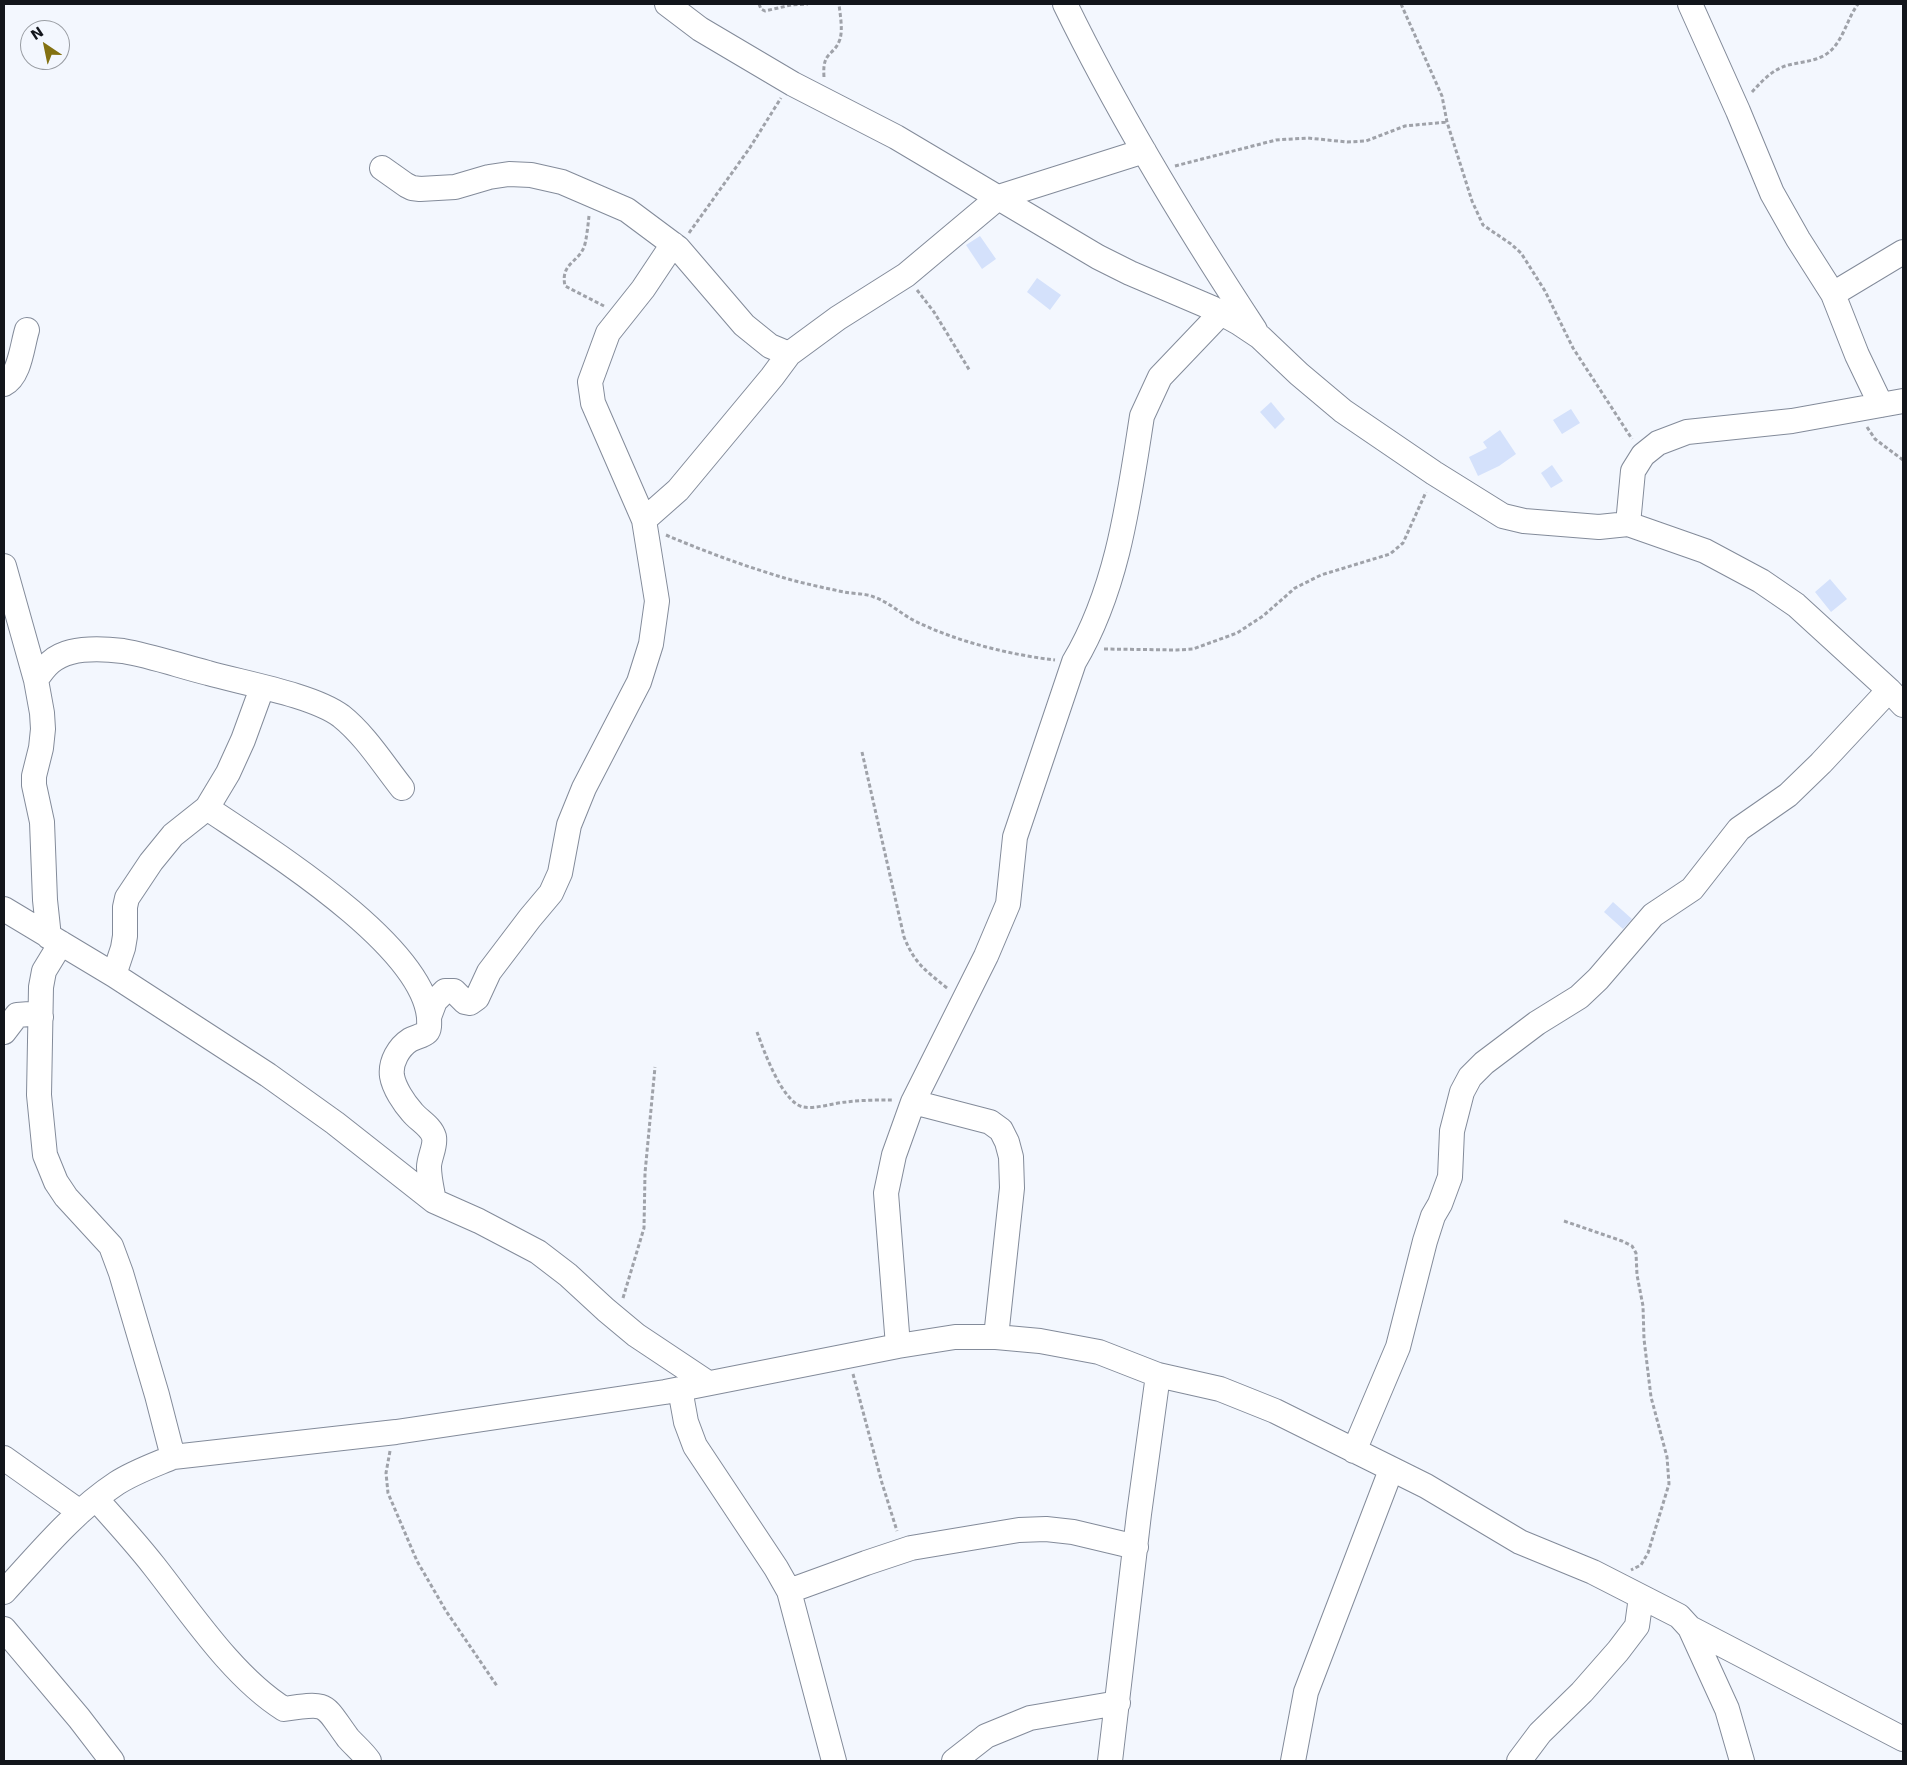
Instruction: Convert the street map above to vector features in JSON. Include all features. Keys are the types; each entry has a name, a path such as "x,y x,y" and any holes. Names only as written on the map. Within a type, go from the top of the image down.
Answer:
{"street":[{"path":"667,4 700,29 793,84 896,138 1098,257 1221,313 1260,336"},
{"path":"1065,4 1096,67 1149,161 1260,336 1299,374 1343,411 1434,473 1503,516 1524,521 1599,527 1628,524 1705,550 1761,581 1796,605 1896,697 1788,794 1739,829 1692,889 1653,916 1598,979 1579,997 1530,1029 1484,1063 1470,1077 1462,1092 1452,1130 1450,1177 1440,1204 1433,1216 1425,1241 1398,1346 1354,1450"},
{"path":"1628,524 1633,471 1643,455 1658,443 1687,432 1792,421 1892,403 1857,355 1833,294 1798,239 1772,193 1690,4"},
{"path":"644,523 678,490 789,354 838,318 906,276 999,197 1149,161"},
{"path":"382,168 412,188 431,189 455,186 509,174 531,175 562,182 590,193 627,210 675,246 744,325 770,346 789,354"},
{"path":"429,1017 435,1001 445,991 454,991 466,1002 470,1003 477,998 489,972 551,893 560,873 569,825 584,788 639,682 651,644 657,601 644,523 593,403 590,382 608,333 675,246"},
{"path":"1833,294 1903,252"},
{"path":"898,1346 886,1192 894,1155 913,1102 1008,904 1015,837 1079,655 1103,599 1121,536 1142,416 1160,376 1221,313"},
{"path":"4,384 9,381 15,372 27,330"},
{"path":"4,566 36,680 43,729 34,785 42,822 45,900 55,940 44,971 41,988 39,1095 45,1155 56,1182 66,1197 111,1246 121,1273 173,1457"},
{"path":"36,680 45,666 57,657 71,652 98,649 124,651 314,702 341,716 363,738 402,788"},
{"path":"114,975 126,936 125,907 127,898 173,835 207,808 228,772 243,740 262,688"},
{"path":"207,808 316,883 365,924 400,960 418,987 429,1017 429,1028 427,1032 400,1048 392,1064 392,1076 398,1092 412,1112 431,1130 435,1139 429,1166 434,1201"},
{"path":"4,909 114,975 268,1075 335,1123 434,1201 479,1221 538,1252 568,1275 636,1335 708,1383"},
{"path":"4,1032 17,1015 30,1014 41,1017"},
{"path":"913,1102 990,1122 1000,1130 1007,1142 1011,1157 1012,1188 996,1337"},
{"path":"4,1592 88,1506 117,1484 150,1466 173,1457 396,1432 680,1389 898,1346 955,1337 996,1337 1040,1341 1099,1352 1158,1375 1220,1389 1275,1411 1426,1486 1520,1542 1593,1572 1679,1616 1690,1628 1727,1709 1742,1761"},
{"path":"1110,1761 1158,1375"},
{"path":"680,1389 686,1422 695,1446 789,1591 834,1761"},
{"path":"4,1458 88,1506 154,1565 192,1616 252,1685 284,1709 318,1705 326,1708 369,1761"},
{"path":"1293,1761 1306,1692 1391,1470"},
{"path":"789,1591 904,1550 1019,1530 1073,1532 1136,1548"},
{"path":"1519,1761 1540,1733 1582,1692 1628,1639 1637,1626 1641,1597"},
{"path":"1690,1628 1903,1739"},
{"path":"4,1629 79,1718 112,1761"},
{"path":"954,1761 986,1736 1030,1718 1118,1703"}],"path":[{"path":"759,4 764,11 791,5 808,4"},
{"path":"826,100 825,59 840,41 839,4"},
{"path":"1401,4 1442,96 1447,122 1472,201 1483,225 1512,244 1521,253 1544,291 1574,348 1643,455"},
{"path":"1738,111 1765,77 1784,66 1808,61 1825,55 1830,51 1844,31 1851,14 1858,4"},
{"path":"675,246 749,149 778,102 793,84"},
{"path":"1149,161 1276,140 1308,138 1348,142 1366,141 1404,126 1447,122"},
{"path":"590,193 585,245 580,254 565,270 565,286 622,315"},
{"path":"906,276 934,312 970,371"},
{"path":"1856,410 1875,439 1903,460"},
{"path":"644,523 732,561 844,592 872,596 889,603 904,616 922,624 971,642 1032,658 1079,655 1115,650 1193,649 1237,632 1263,616 1295,588 1321,575 1390,554 1403,543 1434,473"},
{"path":"862,752 886,855 896,908 910,952 920,966 963,1001"},
{"path":"757,1032 783,1089 797,1104 804,1107 846,1102 892,1100 913,1102"},
{"path":"618,1320 644,1228 645,1173 655,1066"},
{"path":"1564,1221 1622,1241 1632,1246 1636,1253 1636,1275 1643,1306 1644,1340 1652,1397 1668,1456 1669,1484 1648,1553 1641,1565 1630,1571"},
{"path":"848,1356 882,1483 904,1550"},
{"path":"396,1432 386,1473 388,1493 417,1561 466,1643 497,1686"}],"building":[{"path":"980,236 996,259 982,269 966,245"},
{"path":"1037,278 1061,295 1050,310 1027,292"},
{"path":"1271,402 1285,419 1275,429 1260,412"},
{"path":"1571,409 1580,423 1562,434 1553,420"},
{"path":"1500,430 1516,454 1499,466 1478,476 1469,457 1487,448 1483,442"},
{"path":"1552,465 1563,481 1551,488 1541,473"},
{"path":"1830,579 1847,599 1831,612 1815,592"},
{"path":"1613,902 1632,919 1623,929 1604,912"}]}
